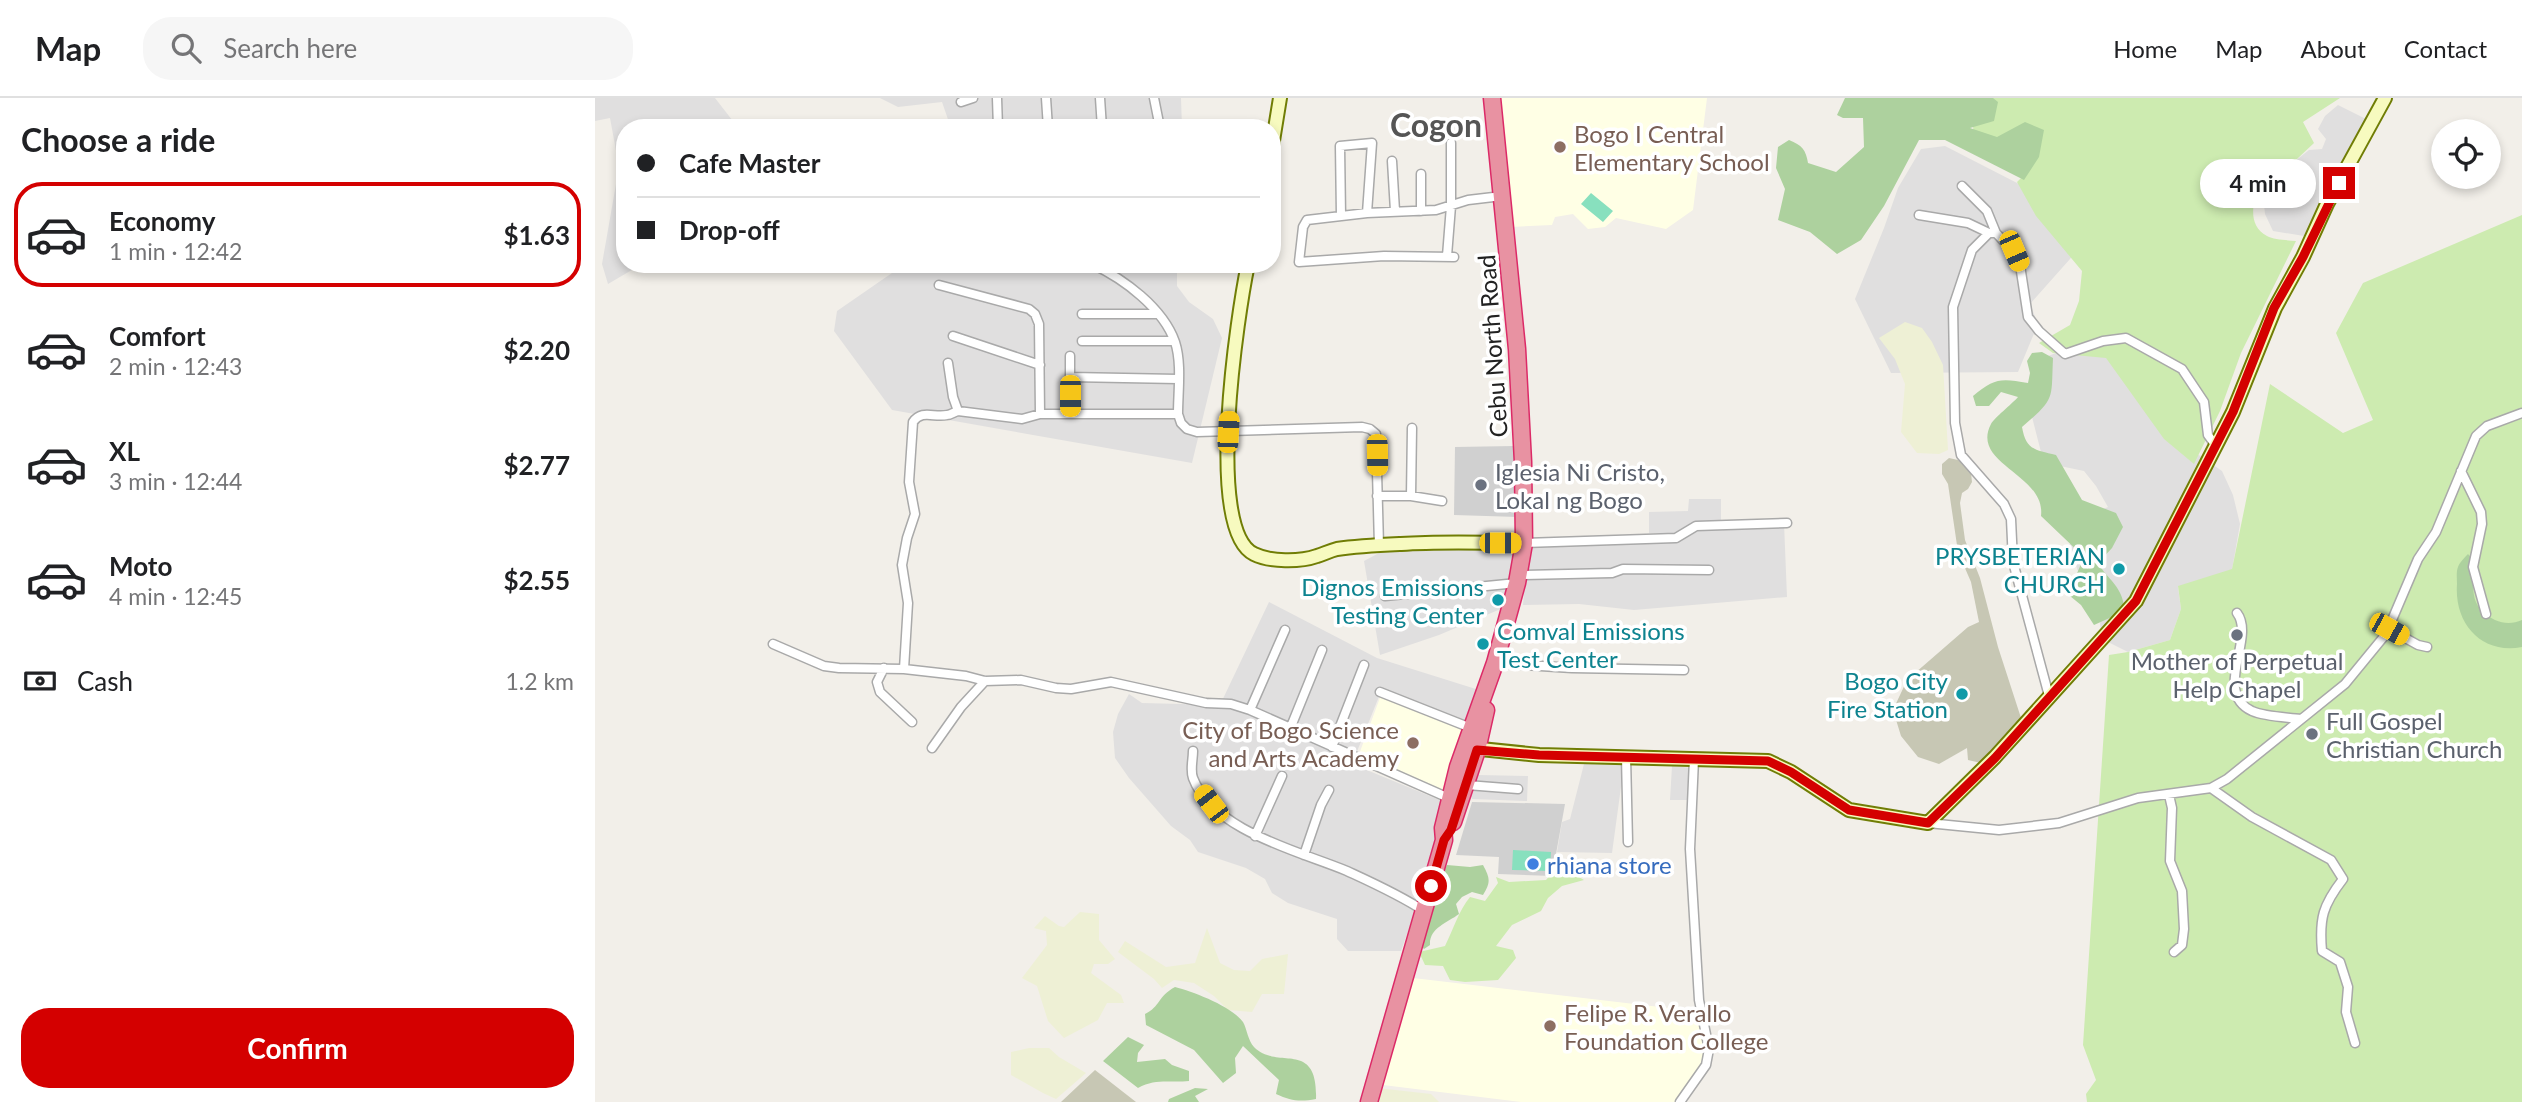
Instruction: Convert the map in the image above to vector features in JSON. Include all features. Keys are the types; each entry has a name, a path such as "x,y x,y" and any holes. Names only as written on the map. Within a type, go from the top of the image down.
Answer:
{"highway":[{"name":"Cebu North Road","path":"1369,1102 1444,840 1451,830 1455,800 1518,579 1524,543 1517,349 1492,98"},
{"name":"Cebu North Road","path":"1455,800 1467,785 1471,728 1494,668"}],"main road":[{"path":"1276,119 1279,98"},
{"path":"1469,756 1539,755 1768,761 1791,772 1849,810 1928,823 1995,758 2136,601 2233,412 2274,308 2385,98"},
{"path":"1247,273 1230,378 1228,432 1233,523 1237,537 1252,554 1264,558 1301,559 1336,550 1379,546 1524,543"}],"street":[{"path":"961,102 973,98"},
{"path":"996,98 997,119"},
{"path":"1046,98 1047,119"},
{"path":"1100,98 1101,119"},
{"path":"1154,98 1158,119"},
{"path":"1341,216 1340,146 1371,143 1367,212"},
{"path":"1451,143 1451,206 1451,256 1384,256 1299,262 1303,227 1307,220 1367,212 1421,211 1451,206 1468,200 1502,197"},
{"path":"1392,160 1395,211"},
{"path":"1421,174 1421,211"},
{"path":"1962,186 1987,211 1993,233"},
{"path":"1919,215 1968,223 1993,233 2014,251 2028,317 2058,350 2065,354 2103,341 2126,338 2182,369 2204,402 2201,403 2203,425 2215,447"},
{"path":"1993,233 1972,250 1953,307 1955,423 1961,456 2004,503 2011,519 2013,562 2049,696"},
{"path":"1110,273 1137,291 1156,313 1174,341 1178,414 1187,429 1196,432 1228,432 1362,427 1376,434 1379,546"},
{"path":"939,285 1028,309 1035,314 1039,324 1040,414"},
{"path":"1082,314 1156,313"},
{"path":"953,336 1040,365"},
{"path":"1083,341 1174,341"},
{"path":"1070,356 1070,414"},
{"path":"948,363 958,411"},
{"path":"1070,377 1178,379"},
{"path":"904,669 908,614 902,565 915,514 909,482 913,422 916,417 922,414 948,415 958,411 1021,419 1040,414 1178,414"},
{"path":"1928,823 1984,829 2024,828 2059,823 2138,798 2211,788 2227,779 2345,684 2363,664 2389,629 2407,582 2436,531 2476,436 2487,426 2522,413"},
{"path":"1411,496 1412,428"},
{"path":"2461,471 2481,512 2482,524 2473,567 2486,614"},
{"path":"1377,496 1411,496 1442,501"},
{"path":"1524,543 1677,538 1696,526 1787,523"},
{"path":"1385,596 1518,579 1612,573 1623,569 1709,570"},
{"path":"2237,613 2242,622 2234,680 2237,696 2250,710 2301,719"},
{"path":"2389,629 2427,647"},
{"path":"1250,710 1286,630"},
{"path":"773,644 824,666 839,668 904,669 985,681 1021,680 1071,689 1111,682 1206,703 1231,704 1455,800"},
{"path":"1290,729 1322,650"},
{"path":"1332,747 1364,665"},
{"path":"884,668 877,682 880,692 912,722"},
{"path":"1494,668 1684,670"},
{"path":"932,748 985,681"},
{"path":"1380,692 1471,728"},
{"path":"1193,751 1191,775 1196,785 1211,804 1240,827 1255,836 1401,896 1423,911"},
{"path":"1626,757 1628,842"},
{"path":"1680,1102 1706,1065 1709,1049 1699,1000 1689,849 1694,759"},
{"path":"1255,836 1282,776"},
{"path":"1467,785 1518,789"},
{"path":"2211,788 2252,817 2331,860 2343,879 2327,901 2320,925 2322,951 2340,962 2348,987 2346,1012 2355,1043"},
{"path":"1304,855 1329,790"},
{"path":"2169,795 2172,808 2170,861 2182,891 2184,929 2182,946 2174,952"}],"shaded area":[{"path":"595,98 715,98 731,119 616,119 616,151 610,118 595,121"},
{"path":"880,98 1181,98 1182,119 948,119 942,102 898,107"},
{"path":"1497,98 1707,98 1693,210 1666,229 1616,218 1605,227 1588,229 1573,214 1555,217 1552,225 1510,227"},
{"path":"2338,105 2368,120 2304,236 2273,231 2265,214 2262,185 2270,175 2281,172 2309,150 2322,149 2326,139 2318,129 2325,116"},
{"path":"1945,146 2019,184 2078,250 2030,304 2038,324 2018,372 1891,373 1855,299 1898,188 1921,149"},
{"path":"616,184 616,273 627,273 608,284 602,264"},
{"path":"892,273 1177,273 1177,286 1189,302 1213,319 1222,338 1192,463 892,410 834,331 837,311"},
{"path":"1905,322 1922,328 1943,365 1948,450 1939,454 1917,453 1901,432 1905,384 1895,359 1879,338"},
{"path":"2112,332 2177,440 2222,471 2233,495 2240,524 2232,570 2178,587 2181,609 2170,640 2128,652 2102,639 2098,607 2083,586 2069,545 2091,514 2108,507 2084,471 2060,466 2041,452 2031,413 2048,356"},
{"path":"1514,446 1518,517 1454,515 1455,447"},
{"path":"1949,458 1958,460 1969,468 1971,473 1972,482 1962,493 1960,503 1965,540 1980,578 1998,647 2022,721 1981,763 1968,760 1967,748 1939,764 1918,757 1901,736 1893,710 1907,680 1968,627 1979,622 1971,582 1958,552 1948,484 1942,474 1942,464"},
{"path":"1689,499 1721,499 1721,521 1680,533 1649,533 1649,512 1688,511"},
{"path":"1784,523 1787,597 1634,610 1579,604 1523,605 1528,544 1681,539 1696,528"},
{"path":"1411,546 1503,547 1514,554 1511,584 1503,608 1439,635 1380,655 1364,561 1379,553"},
{"path":"1269,602 1377,658 1479,690 1466,727 1380,694 1352,764 1447,803 1441,838 1401,951 1348,951 1337,939 1337,919 1288,903 1272,893 1265,879 1246,868 1198,852 1190,840 1171,826 1115,758 1113,732 1118,714 1129,694 1142,703 1220,705"},
{"name":"City of Bogo Science and Arts Academy","path":"1381,695 1467,729 1448,792 1358,757"},
{"path":"1584,764 1624,765 1612,853 1557,852 1562,822 1570,819"},
{"path":"1672,766 1692,768 1689,800 1670,800"},
{"path":"1478,775 1528,776 1527,801 1472,799 1469,790"},
{"path":"1472,802 1565,804 1552,876 1498,874 1499,857 1456,855"},
{"path":"1080,912 1099,914 1099,940 1115,959 1108,964 1094,964 1091,973 1121,995 1124,1003 1107,1003 1098,1020 1064,1038 1048,1021 1037,986 1022,978 1047,945 1046,931 1034,928 1045,916 1064,927"},
{"path":"1207,928 1220,963 1234,970 1250,971 1262,959 1288,954 1284,994 1262,994 1252,1012 1228,1010 1214,996 1194,983 1174,980 1162,988 1118,952 1125,941 1166,967 1195,963"},
{"name":"Felipe R. Verallo Foundation College","path":"1413,978 1694,1011 1707,1040 1710,1057 1678,1102 1521,1102 1383,1085"},
{"path":"1049,1048 1086,1073 1056,1099 1011,1075 1011,1052"},
{"path":"1095,1070 1136,1102 1061,1102"},
{"path":"1377,1088 1431,1094 1439,1102 1374,1102"}],"green space":[{"path":"1845,98 1993,98 1998,102 1994,121 1970,128 1997,137 2025,122 2044,130 2039,157 2024,180 1945,140 1919,140 1884,206 1861,240 1837,254 1810,232 1778,220 1785,189 1776,168 1778,147 1789,140 1803,148 1808,163 1836,172 1864,147 1863,118 1843,118 1837,115"},
{"path":"1909,98 2340,98 2303,122 2314,143 2297,159 2263,173 2253,207 2255,223 2267,236 2296,241 2241,353 2220,411 2194,464 2164,439 2106,358 2053,353 2039,343 2070,325 2079,301 2082,271 2036,216 2017,182 2024,175 2002,143 1974,139 1973,126"},
{"path":"1591,193 1613,211 1603,222 1581,204"},
{"path":"2522,215 2522,1102 2087,1102 2086,1094 2096,1080 2083,1045 2109,655 2170,640 2181,609 2178,586 2232,569 2270,384 2343,433 2373,420 2336,333 2363,283"},
{"path":"2042,352 2053,358 2051,391 2041,410 2022,427 2026,440 2037,450 2056,455 2082,500 2116,513 2123,527 2112,548 2098,563 2117,587 2124,605 2114,616 2094,625 2081,605 2070,596 2084,557 2041,516 2039,502 2032,490 1999,460 1987,438 1991,424 2018,397 2001,392 1989,406 1976,406 1973,396 1998,381 2028,383 2030,373 2027,361 2032,353"},
{"path":"2468,554 2475,562 2473,588 2476,603 2486,615 2498,621 2508,623 2522,620 2522,647 2495,646 2473,634 2466,624 2457,599 2457,569"},
{"path":"1513,850 1551,852 1550,871 1512,870"},
{"path":"1447,865 1483,865 1488,883 1483,895 1472,892 1462,897 1456,904 1459,914 1432,934 1430,945 1424,949 1421,946"},
{"path":"1559,865 1584,880 1562,886 1548,898 1541,911 1512,925 1496,946 1513,950 1516,958 1498,980 1450,980 1443,966 1425,965 1419,952 1445,946 1466,902 1470,897 1485,901 1498,883 1496,877 1509,882 1546,880"},
{"path":"1175,987 1202,996 1230,1010 1243,1022 1252,1044 1263,1054 1303,1062 1315,1080 1316,1099 1296,1100 1276,1094 1279,1080 1243,1046 1235,1058 1236,1073 1223,1083 1194,1050 1146,1025 1145,1014"},
{"path":"1128,1037 1144,1045 1138,1053 1137,1062 1165,1059 1172,1065 1189,1071 1189,1081 1157,1082 1138,1088 1103,1061"},
{"path":"1195,1088 1208,1089 1195,1096 1199,1102 1168,1102 1169,1099"}],"place":[{"name":"Bogo I Central Elementary School","path":"1560,147"},
{"name":"Iglesia Ni Cristo, Lokal ng Bogo","path":"1481,485"},
{"name":"PRYSBETERIAN CHURCH","path":"2119,569"},
{"name":"Dignos Emissions Testing Center","path":"1498,600"},
{"name":"Mother of Perpetual Help Chapel","path":"2237,635"},
{"name":"Comval Emissions Test Center","path":"1483,644"},
{"name":"Bogo City Fire Station","path":"1962,694"},
{"name":"Full Gospel Christian Church","path":"2312,734"},
{"name":"City of Bogo Science and Arts Academy","path":"1413,743"},
{"name":"rhiana store","path":"1533,864"},
{"name":"Felipe R. Verallo Foundation College","path":"1550,1026"}],"district":[{"name":"Cogon","path":"1436,124"}],"route":[{"path":"1431,886 1444,840 1451,830 1477,750 1539,755 1768,761 1791,772 1849,810 1928,823 1995,758 2136,601 2233,412 2274,308 2303,257 2339,183"}]}
